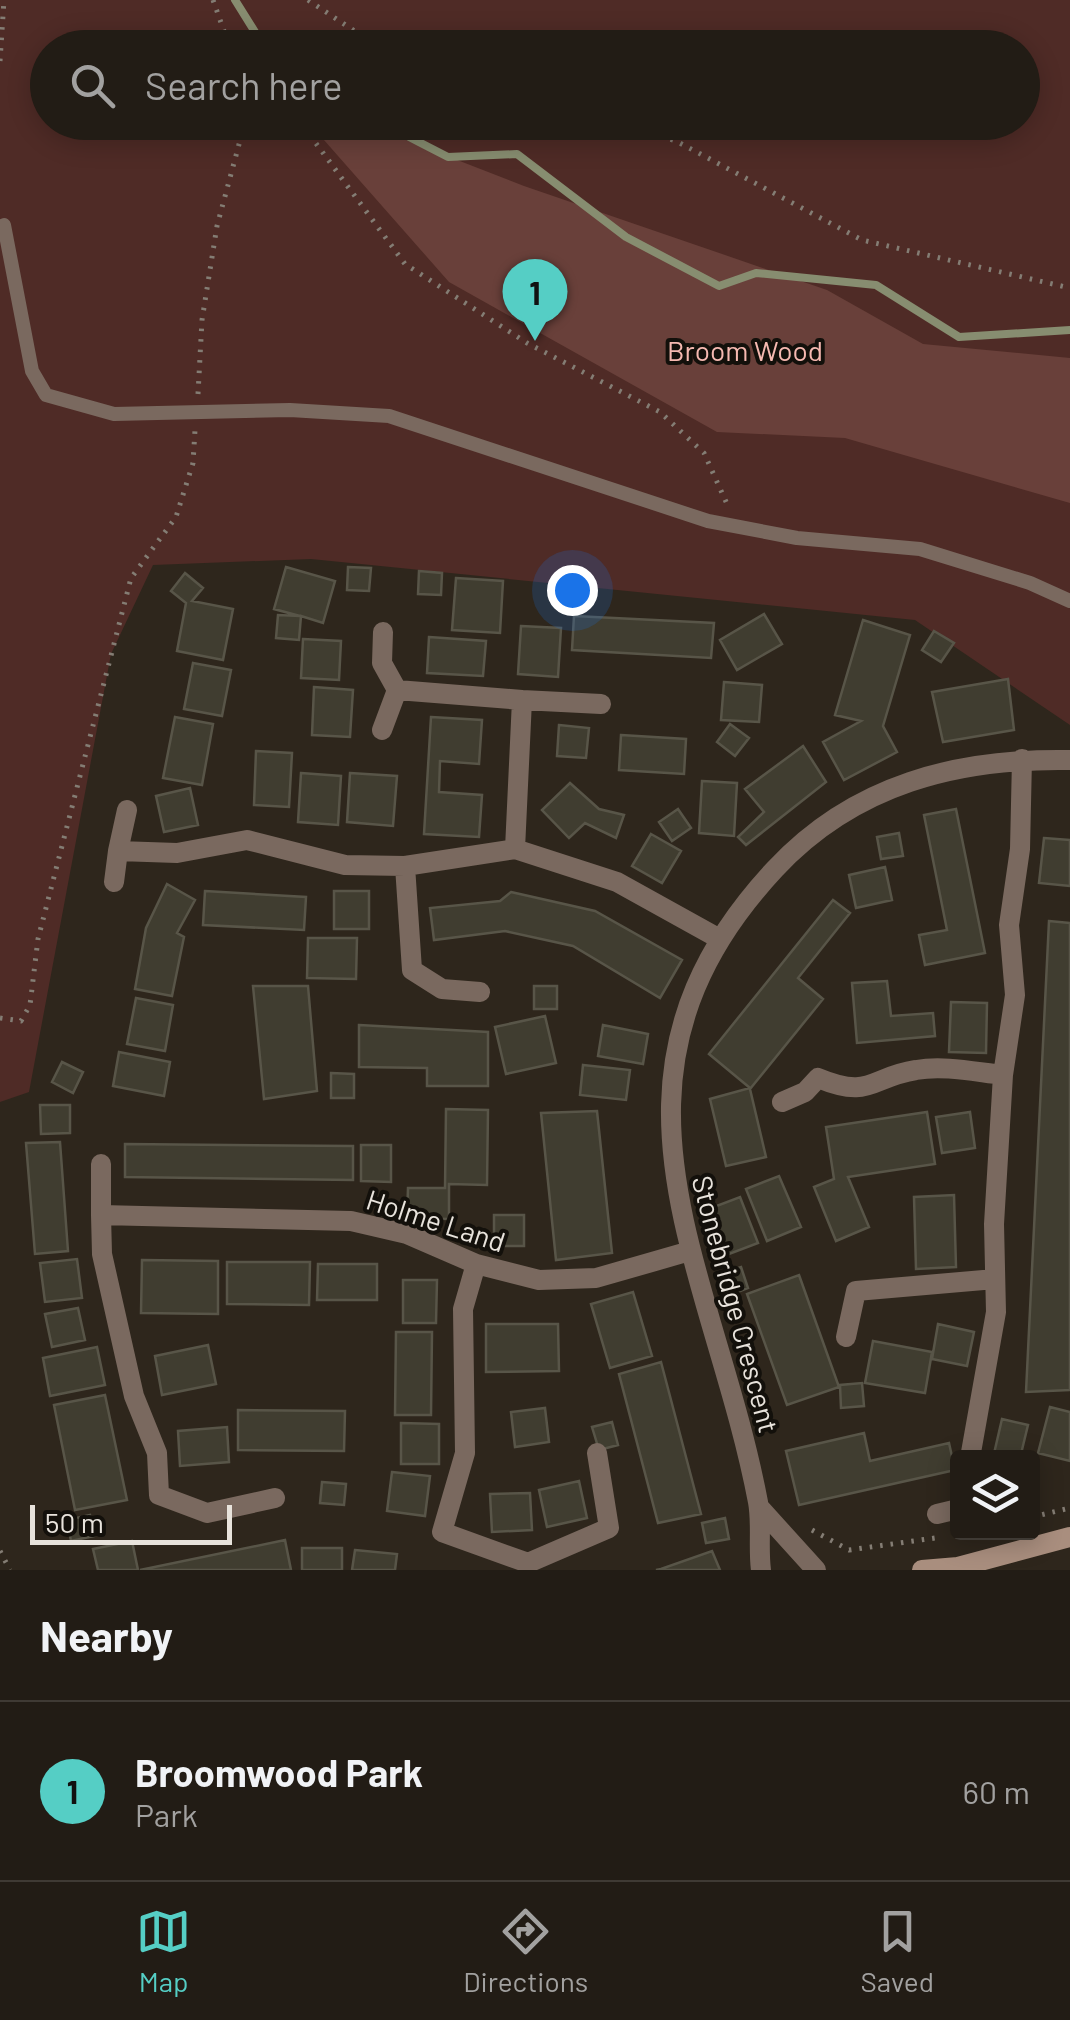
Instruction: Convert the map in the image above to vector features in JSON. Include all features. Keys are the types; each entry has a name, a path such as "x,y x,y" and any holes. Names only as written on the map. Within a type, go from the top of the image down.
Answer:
{"street":[{"path":"382,632 382,663 398,690"},
{"path":"398,690 602,704"},
{"path":"382,730 398,690"},
{"path":"515,849 522,700"},
{"path":"972,1450 988,1370 995,1279 1003,1075 1016,978 1009,925 1020,849 1022,759"},
{"name":"Stonebridge Crescent","path":"760,1570 760,1507 690,1251 671,1165 672,1080 688,1002 718,938 793,850 851,807 935,771 1022,759 1070,760"},
{"path":"114,882 127,810"},
{"path":"118,851 176,853 246,840 345,865 404,866 515,849 617,882 718,938"},
{"path":"404,866 412,970 442,989 480,992"},
{"path":"782,1102 805,1092 818,1078 857,1088 874,1087 926,1069 1003,1075"},
{"path":"101,1164 102,1254 134,1396 157,1453 159,1496 207,1513 275,1498"},
{"name":"Holme Land","path":"102,1215 351,1221 407,1234 476,1264 539,1280 596,1278 690,1251"},
{"path":"476,1264 464,1309 465,1452 442,1532 528,1564 609,1528 597,1453"},
{"path":"846,1338 856,1291 995,1279"},
{"name":"Stonebridge Crescent","path":"760,1507 816,1570"},
{"path":"922,1570 956,1568 1070,1537"}],"lane":[{"path":"4,225 32,371 46,396 114,414 290,410 389,416 708,521 798,538 920,549 1030,583 1070,601"}],"path":[{"path":"0,61 4,0"},
{"path":"213,0 224,30"},
{"path":"308,0 353,30"},
{"path":"0,1018 21,1021 30,1005 47,902 131,578 176,517 193,462 202,320 214,245 240,140"},
{"path":"313,140 404,264 528,343 660,412 704,453 736,526"},
{"path":"673,140 862,240 1070,288"},
{"path":"1040,1515 1070,1508"},
{"path":"790,1540 807,1527 849,1550 942,1537"},
{"path":"0,1551 10,1570"}],"green space":[{"path":"0,0 1070,0 1070,725 915,620 311,559 153,565 111,654 29,1092 0,1102"},
{"name":"Broom Wood","path":"324,140 406,140 524,186 827,290 923,344 1070,358 1070,503 845,438 717,432 449,282"}],"building":[{"path":"286,567 335,581 323,623 301,616 299,640 276,638 278,615 300,616 274,609"},
{"path":"348,567 371,568 369,591 347,590"},
{"path":"419,571 442,573 441,595 418,594"},
{"path":"185,573 203,588 192,601 233,609 223,660 177,651 186,603 171,591"},
{"path":"456,578 503,581 500,633 452,630"},
{"path":"764,614 782,644 737,670 720,640"},
{"path":"574,616 714,623 711,658 572,650"},
{"path":"863,620 910,635 883,726 897,752 844,780 823,742 861,721 835,715"},
{"path":"521,626 561,628 558,677 518,674"},
{"path":"934,631 954,643 941,662 922,650"},
{"path":"429,637 486,641 483,676 427,673"},
{"path":"303,639 341,641 339,680 301,678"},
{"path":"193,663 231,670 222,716 184,709"},
{"path":"1008,679 1014,730 943,742 932,692"},
{"path":"724,682 762,685 759,722 721,720"},
{"path":"314,687 353,690 350,737 312,735"},
{"path":"175,717 213,724 202,785 163,778"},
{"path":"431,717 482,720 479,764 440,761 439,792 482,795 479,837 424,834"},
{"path":"730,724 749,738 735,756 717,742"},
{"path":"559,725 589,728 586,758 557,756"},
{"path":"621,735 686,739 684,774 619,770"},
{"path":"803,746 826,782 746,845 738,837 764,812 745,789"},
{"path":"256,751 292,753 289,807 254,805"},
{"path":"301,773 341,776 338,825 298,822"},
{"path":"350,773 397,776 393,826 347,822"},
{"path":"702,781 737,783 734,836 699,833"},
{"path":"570,783 599,809 624,815 616,838 585,823 569,838 542,810"},
{"path":"190,788 198,825 164,832 156,796"},
{"path":"678,809 691,828 672,841 659,822"},
{"path":"956,809 985,953 925,965 919,935 947,930 924,815"},
{"path":"899,833 903,856 881,859 877,837"},
{"path":"651,834 681,851 662,883 632,866"},
{"path":"1044,838 1070,840 1070,886 1039,883"},
{"path":"885,867 892,900 856,908 849,875"},
{"path":"167,884 195,900 177,933 184,937 172,996 135,989 146,928"},
{"path":"205,891 306,897 304,930 203,925"},
{"path":"334,891 369,891 369,929 334,929"},
{"path":"511,892 595,911 682,960 660,998 573,946 505,931 434,940 430,908 500,901"},
{"path":"833,900 850,913 798,978 823,999 750,1089 766,1157 726,1166 710,1099 750,1088 709,1054"},
{"path":"1049,921 1070,923 1070,1390 1026,1392"},
{"path":"308,938 357,938 356,979 307,978"},
{"path":"887,981 891,1016 933,1013 935,1036 857,1043 852,983"},
{"path":"253,986 308,986 317,1091 264,1099"},
{"path":"534,986 557,986 557,1009 534,1009"},
{"path":"136,998 173,1005 165,1051 127,1044"},
{"path":"951,1002 987,1003 986,1053 949,1052"},
{"path":"545,1016 556,1063 506,1074 495,1027"},
{"path":"359,1025 488,1032 488,1086 427,1086 427,1068 359,1067"},
{"path":"603,1025 648,1034 643,1064 598,1056"},
{"path":"119,1052 170,1062 164,1096 113,1086"},
{"path":"62,1062 83,1072 73,1093 52,1082"},
{"path":"583,1065 630,1070 626,1100 580,1095"},
{"path":"331,1073 354,1074 354,1098 331,1098"},
{"path":"40,1105 70,1105 70,1133 41,1134"},
{"path":"446,1109 488,1110 487,1185 449,1184 449,1219 407,1218 408,1188 445,1188"},
{"path":"597,1111 612,1253 556,1260 541,1113"},
{"path":"927,1112 935,1164 848,1177 869,1227 836,1241 814,1187 834,1179 826,1127"},
{"path":"970,1112 975,1148 942,1153 936,1117"},
{"path":"60,1142 68,1251 35,1254 26,1143"},
{"path":"125,1144 353,1146 353,1180 125,1177"},
{"path":"361,1145 391,1145 391,1182 361,1181"},
{"path":"779,1176 801,1227 767,1241 746,1189"},
{"path":"954,1195 956,1267 916,1269 914,1197"},
{"path":"740,1197 758,1243 724,1256 706,1210"},
{"path":"494,1215 524,1215 524,1246 494,1246"},
{"path":"77,1259 82,1298 45,1302 40,1263"},
{"path":"142,1260 218,1261 218,1314 141,1313"},
{"path":"227,1262 310,1262 309,1305 227,1304"},
{"path":"318,1264 377,1264 377,1300 317,1300"},
{"path":"741,1267 748,1288 727,1296 719,1274"},
{"path":"799,1275 839,1387 787,1405 747,1294"},
{"path":"403,1280 437,1280 436,1323 403,1323"},
{"path":"633,1292 652,1356 610,1368 591,1304"},
{"path":"78,1308 85,1340 52,1347 45,1314"},
{"path":"486,1324 558,1324 559,1371 486,1372"},
{"path":"938,1324 974,1332 967,1366 932,1359"},
{"path":"396,1332 432,1332 431,1415 395,1415"},
{"path":"873,1341 932,1352 925,1393 865,1383"},
{"path":"208,1345 216,1384 162,1395 155,1356"},
{"path":"97,1347 105,1385 50,1396 43,1358"},
{"path":"661,1362 701,1514 658,1523 619,1374"},
{"path":"862,1383 864,1406 841,1408 840,1385"},
{"path":"105,1395 127,1500 75,1510 54,1405"},
{"path":"1050,1407 1070,1412 1070,1461 1039,1450"},
{"path":"545,1408 549,1442 515,1447 511,1412"},
{"path":"238,1410 345,1411 344,1451 238,1450"},
{"path":"1002,1419 1028,1425 1022,1450 995,1450"},
{"path":"612,1422 618,1445 599,1450 592,1427"},
{"path":"401,1423 439,1424 439,1464 401,1464"},
{"path":"227,1427 229,1462 180,1466 178,1431"},
{"path":"864,1433 870,1461 949,1443 950,1471 799,1505 786,1451"},
{"path":"392,1472 430,1476 425,1516 387,1511"},
{"path":"579,1481 587,1518 547,1527 539,1490"},
{"path":"322,1482 346,1484 344,1505 320,1503"},
{"path":"530,1493 532,1530 492,1532 490,1494"},
{"path":"90,1515 94,1536 71,1541 67,1520"},
{"path":"725,1518 729,1539 706,1543 702,1523"},
{"path":"285,1540 291,1570 140,1570"},
{"path":"132,1541 138,1570 98,1570 93,1549"},
{"path":"302,1548 342,1548 342,1570 302,1570"},
{"path":"355,1550 397,1554 395,1570 352,1570"},
{"path":"712,1551 720,1570 656,1570 661,1569"}],"waterway":[{"path":"235,0 254,30"},
{"path":"415,140 448,157 517,154 626,237 719,286 756,273 876,285 959,337 1070,330"}],"place":[{"name":"Broomwood Park","path":"535,341"}]}
